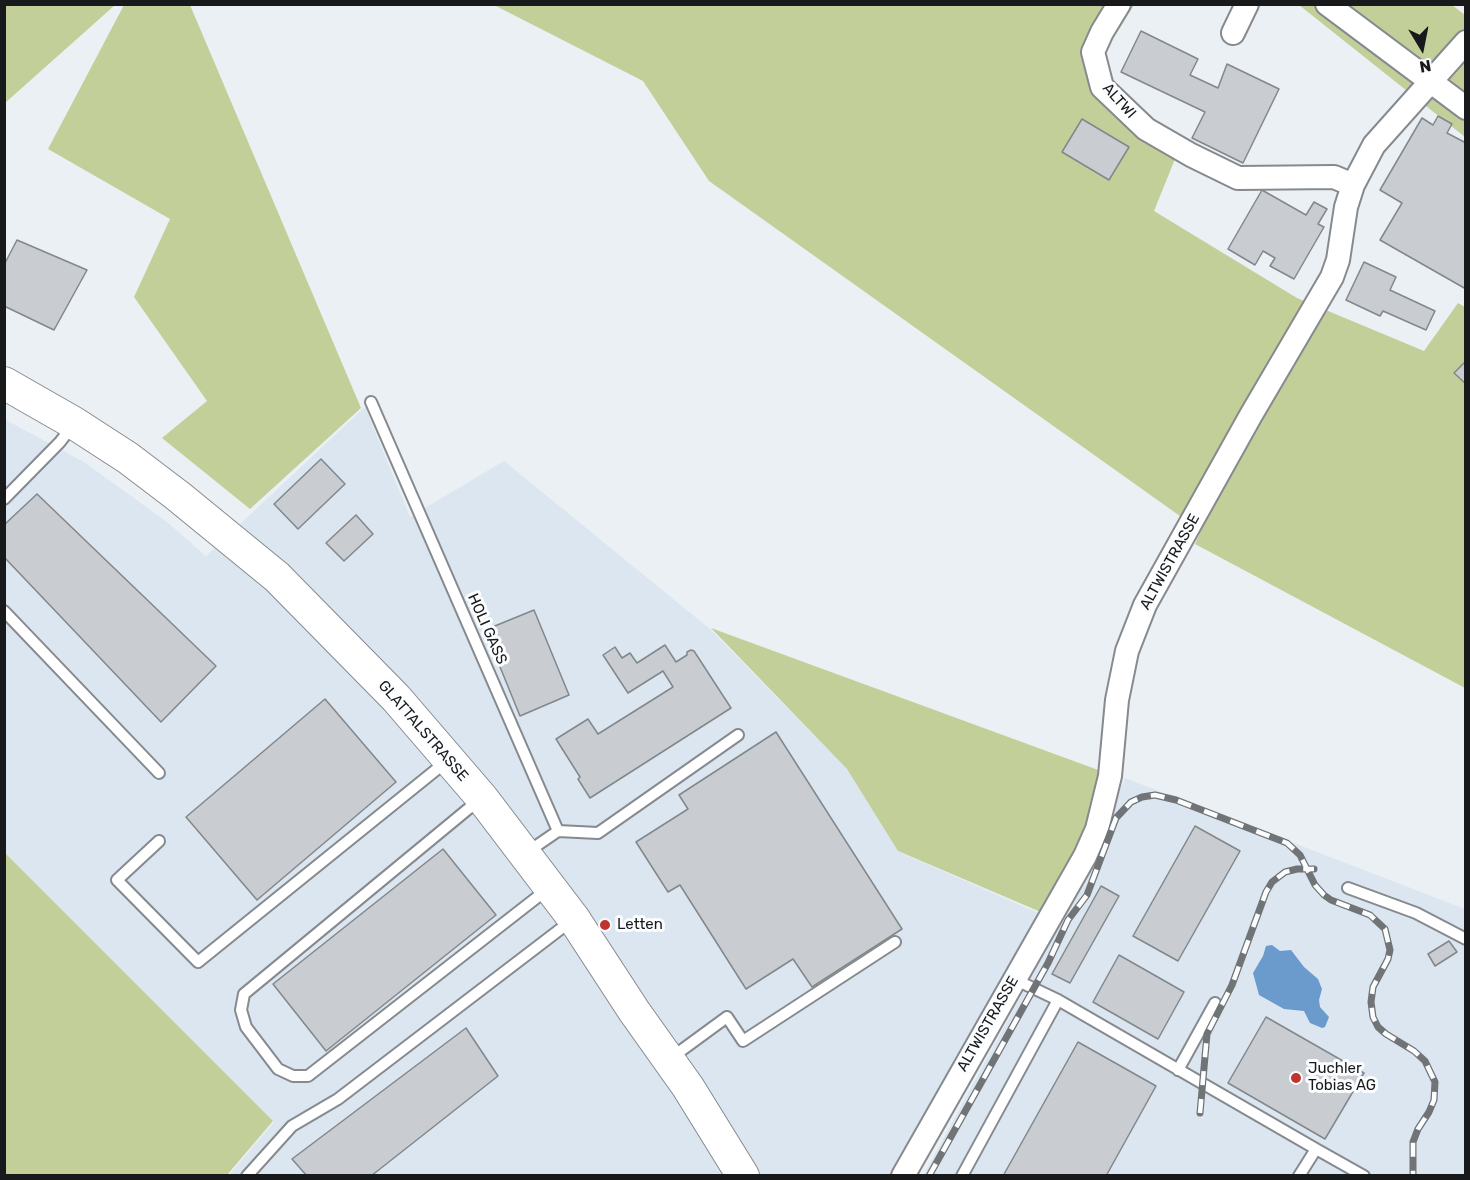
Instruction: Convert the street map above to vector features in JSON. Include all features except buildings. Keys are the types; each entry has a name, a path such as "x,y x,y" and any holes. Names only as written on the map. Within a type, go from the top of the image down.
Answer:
{"street":[{"name":"ALTWI","path":"1119,4 1093,52 1102,87 1146,129 1238,178 1334,177 1353,185"},
{"path":"1233,33 1247,4"},
{"path":"1327,4 1466,108"},
{"name":"ALTWISTRASSE","path":"903,1176 1085,856 1097,829 1110,776 1117,700 1127,651 1145,605 1251,415 1332,277 1338,260 1346,207 1353,185 1374,145 1466,42"},
{"name":"GLATTALSTRASSE","path":"4,383 75,423 128,458 178,496 277,578 396,698 482,798 574,920 688,1087 743,1176"}],"lane":[{"name":"HOLI GASS","path":"371,402 558,831"},
{"path":"4,500 60,442 75,423"},
{"path":"4,611 159,773"},
{"path":"525,854 558,831 598,833 738,735"},
{"path":"159,841 117,880 198,962 449,759"},
{"path":"482,798 244,994 241,1010 246,1027 278,1069 293,1076 308,1076 550,887"},
{"path":"1348,888 1416,914 1466,939"},
{"path":"247,1176 292,1126 339,1099 574,920"},
{"path":"668,1060 727,1017 743,1041 895,942"},
{"path":"1014,979 1058,1000 1364,1176"},
{"path":"962,1176 1058,1000"},
{"path":"1178,1070 1215,1003"},
{"path":"1299,1176 1316,1149"}],"shaded area":[{"path":"365,407 410,517 504,461 710,629 848,770 899,852 1043,915 896,1175 229,1175 274,1122 5,853 4,419 84,462 167,522 206,556"},
{"path":"1125,778 1465,909 1465,1175 923,1176 1080,887"}],"green space":[{"path":"5,4 115,4 115,5 5,103"},
{"path":"124,5 190,5 361,408 250,509 162,438 207,401 134,297 170,219 48,149"},
{"path":"494,5 1134,5 1088,79 1175,159 1154,211 1297,298 1424,351 1458,303 1465,307 1465,688 1195,544 1201,531 709,181 643,81"},
{"path":"1299,5 1452,5 1465,15 1465,137"},
{"path":"711,628 1101,771 1092,825 1043,913 898,851 847,769"},
{"path":"5,853 273,1121 227,1175 5,1175"}],"water":[{"path":"1272,945 1280,951 1291,950 1304,967 1318,979 1322,989 1320,1007 1329,1017 1325,1027 1310,1023 1304,1011 1284,1009 1259,995 1253,973 1266,946"}],"railway":[{"path":"929,1176 1048,963 1068,920 1087,895 1116,818 1131,802 1155,795 1176,800 1287,843 1300,855 1315,885 1324,895 1370,915 1385,929 1390,950 1388,959 1373,987 1371,1002 1373,1017 1378,1027 1386,1034 1414,1051 1425,1061 1435,1082 1434,1100 1413,1142 1413,1176"},
{"path":"1200,1113 1207,1034 1232,985 1266,892 1272,882 1285,872 1314,869"}],"place":[{"name":"Letten","path":"605,925"},
{"name":"Juchler Tobias AG","path":"1296,1078"}]}
